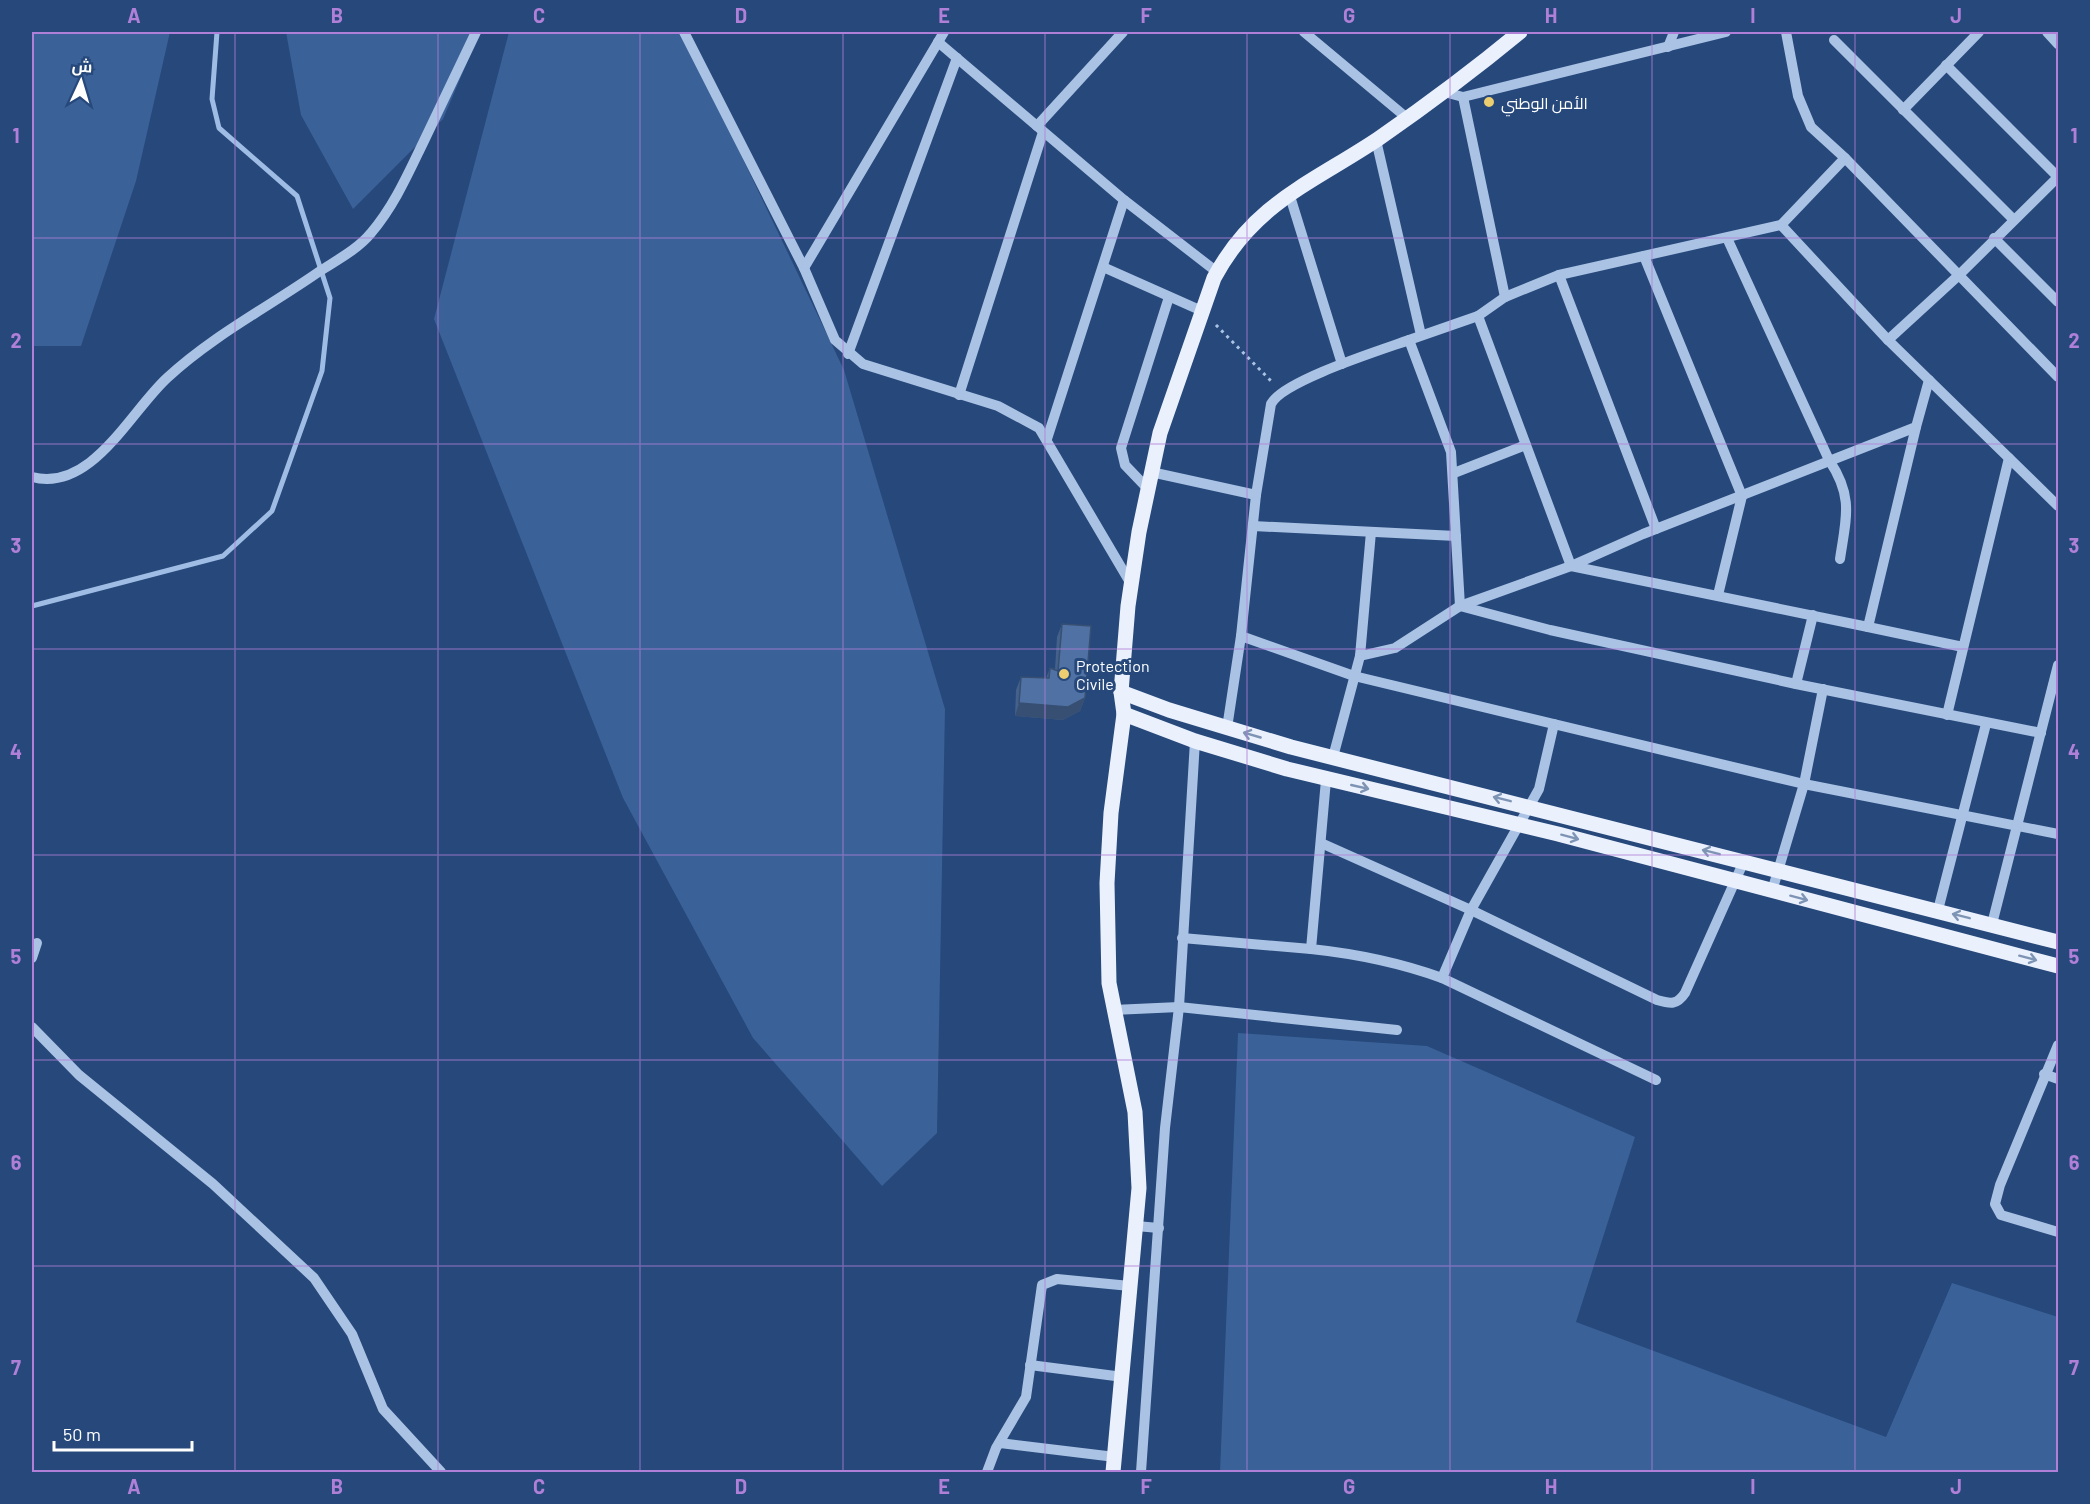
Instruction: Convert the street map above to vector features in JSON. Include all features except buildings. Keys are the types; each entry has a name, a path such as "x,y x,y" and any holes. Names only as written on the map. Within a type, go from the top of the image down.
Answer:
{"main road":[{"path":"1114,1465 1136,1226 1139,1169 1136,1112 1113,1010 1108,964 1107,883 1110,813 1124,714 1121,692 1131,584 1160,433 1217,273 1225,256 1251,224 1289,193 1376,140 1444,92 1520,32"},
{"path":"1121,692 1291,747 1531,806 2058,942"},
{"path":"1124,714 1196,741 1326,780 1517,824 2058,966"},
{"path":"1287,769 1291,747"}],"street":[{"path":"32,477 57,479 70,476 83,467 104,450 180,366 358,246 379,224 398,195 476,32"},
{"path":"684,32 804,268 835,340 848,354 878,370 998,406 1029,420 1040,428 1131,584"},
{"path":"804,268 944,32"},
{"path":"959,394 1040,129 1123,32"},
{"path":"1304,32 1407,118"},
{"path":"1668,47 1674,32"},
{"path":"1444,92 1463,97 1726,32"},
{"path":"1786,32 1798,96 1811,127 1845,158 2058,377"},
{"path":"1904,110 1979,32"},
{"path":"2047,32 2058,44"},
{"path":"1834,40 2014,220"},
{"path":"938,42 1124,200 1217,273"},
{"path":"848,354 957,58"},
{"path":"1888,340 1959,275 2058,177 1946,65"},
{"path":"1463,97 1505,297"},
{"path":"1376,140 1421,335"},
{"path":"1227,728 1241,636 1256,495 1271,404 1281,392 1342,364 1478,316 1505,297 1559,275 1781,225 1845,158"},
{"path":"1289,193 1342,364"},
{"path":"1047,439 1124,200"},
{"path":"1781,225 1888,340 2058,506"},
{"path":"1727,238 1829,460 1840,477 1847,502 1840,559"},
{"path":"1994,238 2058,302"},
{"path":"1644,256 1742,496 1718,595"},
{"path":"1102,267 1202,311"},
{"path":"1559,275 1656,529"},
{"path":"1148,489 1125,465 1121,448 1169,297"},
{"path":"1478,316 1571,566"},
{"path":"1409,339 1451,452 1460,606"},
{"path":"1868,627 1929,380"},
{"path":"1360,656 1395,648 1460,606 1571,566 1656,529 1916,426"},
{"path":"1454,473 1526,445"},
{"path":"1947,715 2009,458"},
{"path":"1151,472 1256,495"},
{"path":"1253,526 1456,536"},
{"path":"1333,757 1360,656 1371,532"},
{"path":"1571,566 1963,647"},
{"path":"1460,606 1561,632 1823,690 1986,724 2041,733"},
{"path":"1796,684 1813,615"},
{"path":"1241,636 1354,676 1804,784 2017,824 2058,834"},
{"path":"1992,924 2058,665"},
{"path":"1772,891 1780,871 1804,784 1823,690"},
{"path":"1442,978 1471,910 1517,824 1531,806 1545,771 1554,724"},
{"path":"1938,910 1986,724"},
{"path":"1141,1473 1165,1128 1179,1007 1196,741"},
{"path":"1311,949 1326,780"},
{"path":"1321,843 1471,910 1647,996 1673,1004 1680,1001 1685,993 1744,861"},
{"path":"1182,938 1363,954 1403,963 1442,978 1656,1080"},
{"path":"32,958 37,943"},
{"path":"1113,1010 1179,1007 1397,1030"},
{"path":"32,1027 79,1076 213,1184 314,1278 352,1334 383,1409 441,1473"},
{"path":"2058,1045 2044,1074 2000,1185 1995,1204 2001,1215 2058,1232"},
{"path":"2044,1074 2058,1079"},
{"path":"1136,1226 1159,1228"},
{"path":"987,1473 1000,1443 1023,1405 1042,1284 1057,1279 1130,1286"},
{"path":"1030,1365 1123,1377"},
{"path":"1000,1443 1114,1465"}],"path":[{"path":"1202,311 1281,392"}],"shaded area":[{"path":"32,32 170,32 136,181 81,346 32,346"},
{"path":"286,32 480,32 443,119 353,209 301,115"},
{"path":"509,32 682,32 844,370 945,709 937,1133 882,1186 753,1038 623,798 434,319"},
{"path":"1238,1033 1427,1046 1635,1137 1576,1322 1886,1437 1952,1283 2058,1317 2058,1472 1220,1472"}],"waterway":[{"path":"32,606 223,556 272,511 322,371 330,298 297,196 219,128 212,99 217,32"}],"place":[{"name":"الأمن الوطني","path":"1489,102"},
{"name":"Protection Civile","path":"1064,674"}]}
